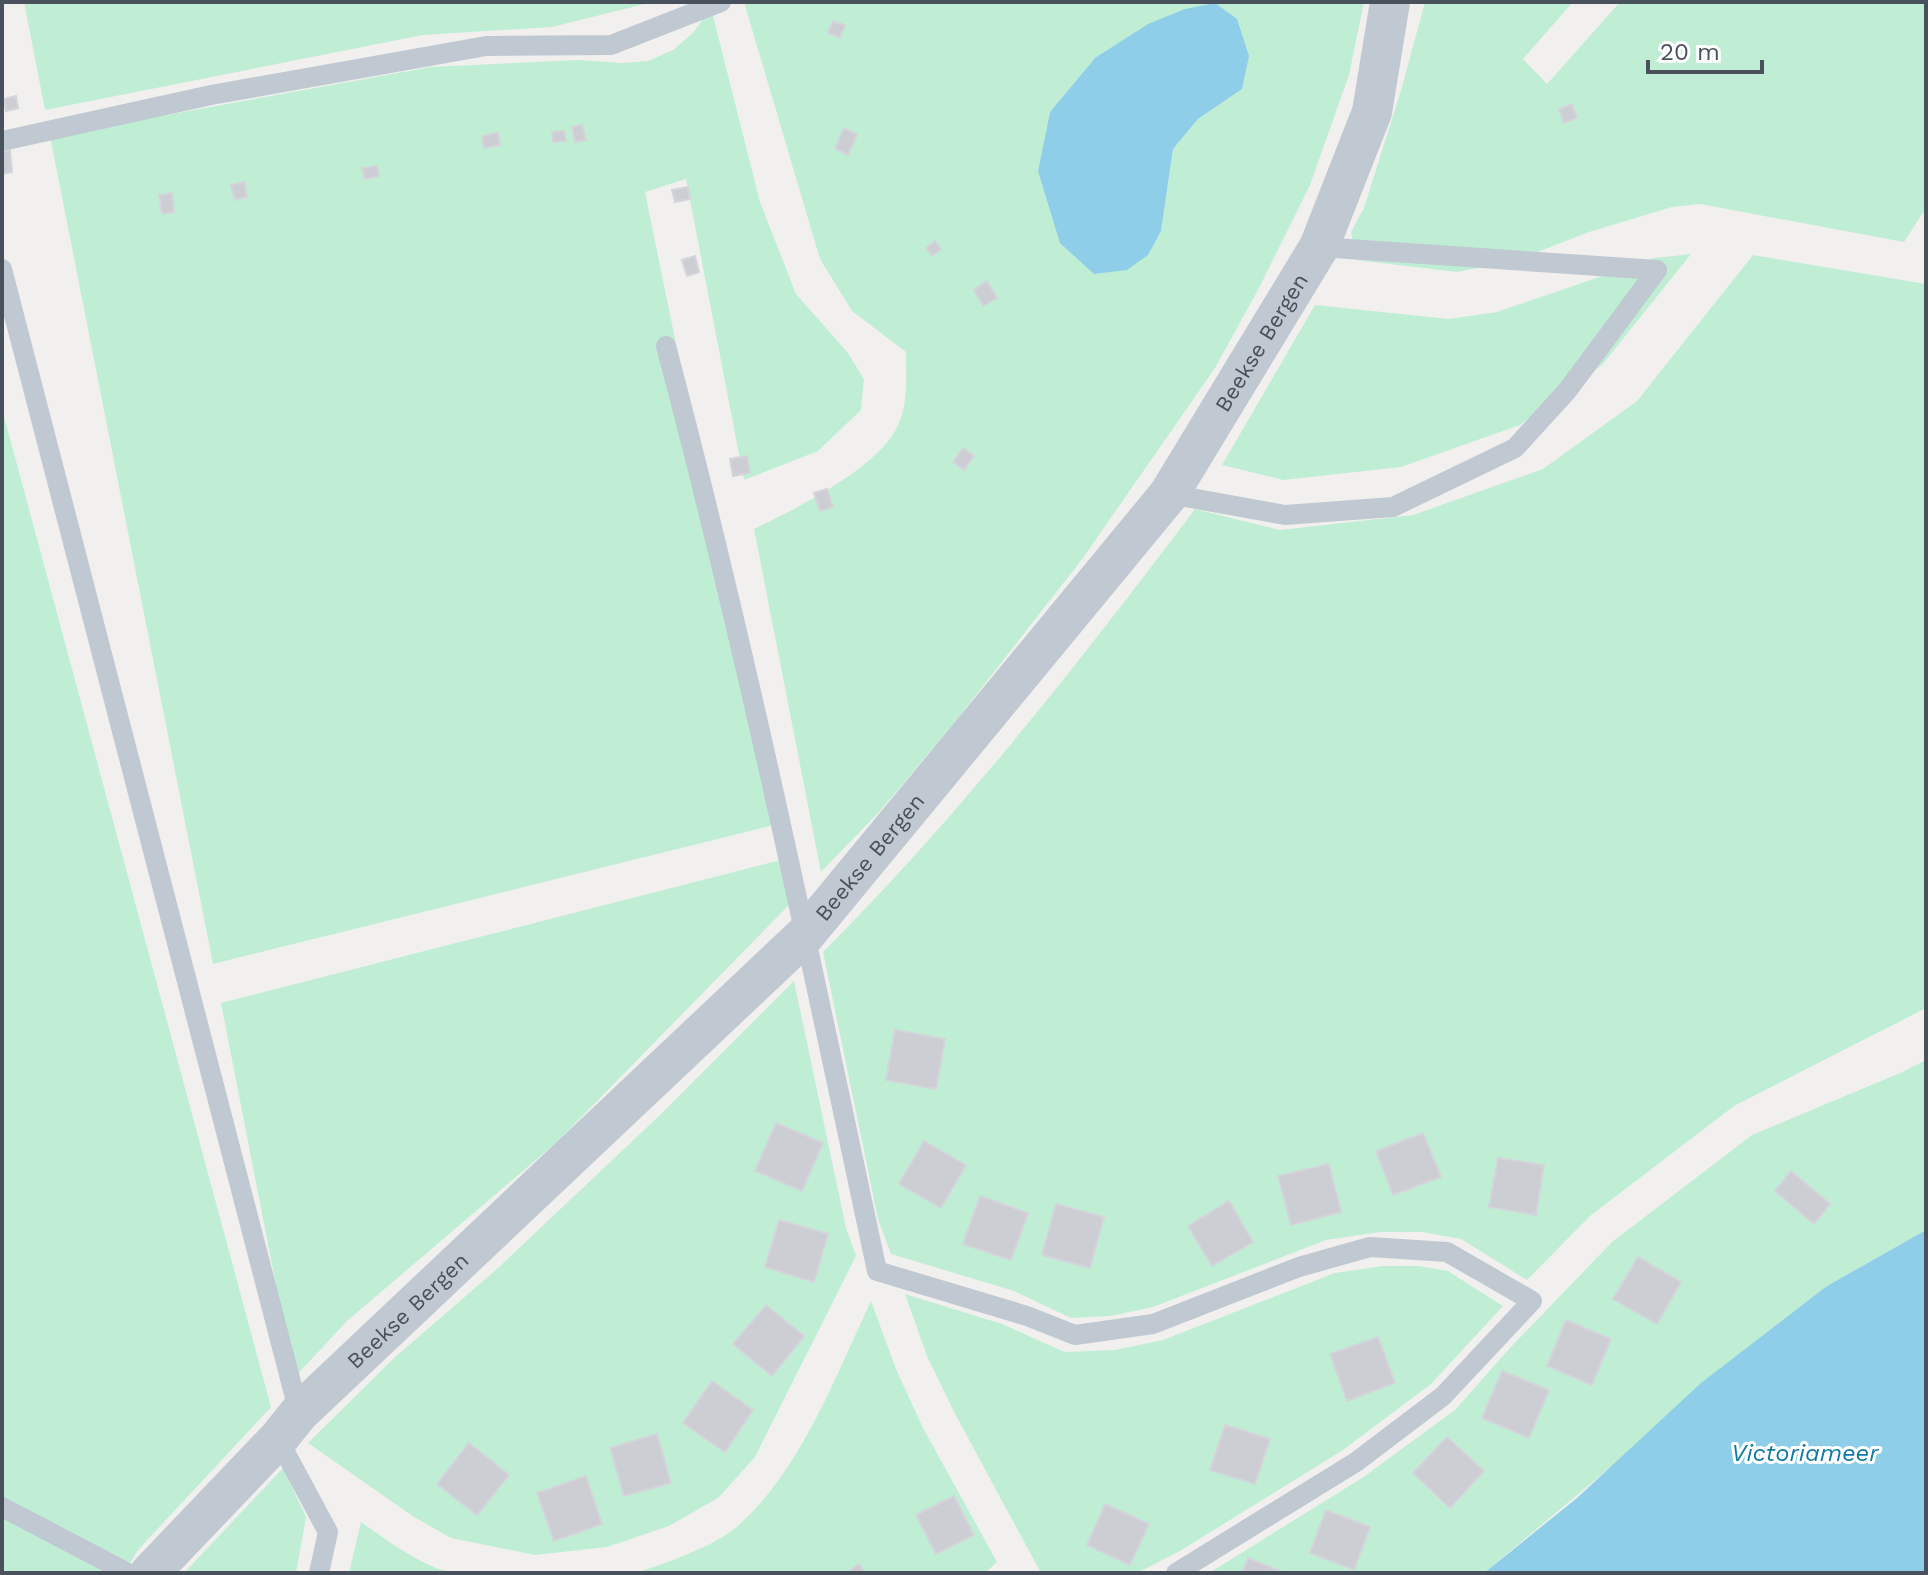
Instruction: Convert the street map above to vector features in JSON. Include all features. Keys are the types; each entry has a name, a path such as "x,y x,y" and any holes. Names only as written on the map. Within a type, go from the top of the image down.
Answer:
{"street":[{"name":"Beekse Bergen","path":"150,1573 288,1426 805,935 1169,494 1319,247 1372,112 1390,2"}],"lane":[{"path":"2,141 211,95 486,46 611,45 721,2"},
{"path":"1169,494 1285,515 1393,507 1515,448 1567,391 1657,270 1319,247"},
{"path":"2,269 288,1426 328,1532 319,1573"},
{"path":"666,346 709,507 877,1271 1027,1316 1075,1335 1153,1324 1299,1267 1370,1247 1447,1252 1532,1301 1443,1396 1356,1462 1176,1573"},
{"path":"2,1507 128,1573"}],"green space":[{"path":"24,2 653,2 552,27 423,35 45,110"},
{"path":"744,2 1364,2 1349,75 1310,185 1215,368 1083,558 954,723 880,811 821,872 754,529 831,488 884,446 903,412 906,352 852,311 820,259","holes":["1095,58 1242,89 1198,119 1173,149 1161,231 1038,171 1050,112"]},
{"path":"1425,2 1573,2 1523,59 1547,84 1620,2 1926,2 1926,208 1904,242 1700,204 1672,207 1589,232 1514,261 1457,272 1356,260 1351,232 1364,208"},
{"path":"711,8 760,202 796,294 848,353 864,379 861,410 818,451 744,480 686,179 645,192 774,825 213,964 50,136 431,67 578,60 648,61 673,50 693,33"},
{"path":"1691,254 1602,365 1520,425 1401,467 1283,480 1222,465 1315,305 1449,319 1497,312 1655,258"},
{"path":"1753,255 1926,284 1926,1008 1734,1106 1590,1216 1527,1280 1461,1239 1422,1232 1381,1232 1326,1240 1153,1307 1111,1316 1071,1318 1014,1291 891,1254 878,1219 823,952 970,793 1107,624 1195,509 1280,530 1413,515 1543,469 1637,401"},
{"path":"2,409 271,1407 138,1550 124,1573 2,1573"},
{"path":"781,860 790,904 557,1142 347,1321 294,1378 221,1003"},
{"path":"794,981 846,1228 856,1256 755,1457 718,1498 669,1526 607,1547 535,1555 451,1538 414,1517 308,1443 393,1359 498,1268 660,1115"},
{"path":"1926,1060 1926,1230 1827,1286 1484,1573 1209,1573 1362,1478 1455,1410 1612,1242 1752,1135"},
{"path":"1383,1266 1419,1266 1448,1271 1503,1306 1431,1384 1343,1450 1180,1551 1137,1573 1041,1573 954,1412 927,1356 905,1294 1002,1324 1065,1352 1115,1350 1163,1340 1335,1273"},
{"path":"871,1301 896,1369 923,1428 997,1562 985,1573 636,1573 719,1539 741,1523 763,1500 800,1448 816,1419"},
{"path":"283,1468 306,1517 296,1573 184,1573"},
{"path":"361,1522 417,1559 454,1573 349,1573"}],"water":[{"path":"1215,3 1237,19 1249,56 1242,89 1198,119 1173,149 1161,231 1148,255 1127,270 1094,274 1060,243 1038,171 1050,112 1095,58 1148,24 1185,9"},
{"name":"Victoriameer","path":"1926,1230 1926,1573 1484,1573 1577,1498 1701,1383 1827,1286"}],"building":[{"path":"833,21 845,25 840,38 828,33"},
{"path":"16,96 18,108 6,111 4,99"},
{"path":"1572,104 1577,118 1564,123 1559,109"},
{"path":"582,125 586,140 575,142 572,127"},
{"path":"844,128 857,135 848,155 835,148"},
{"path":"564,131 566,141 553,142 552,132"},
{"path":"498,133 500,145 484,148 482,136"},
{"path":"10,150 12,172 2,174 2,152"},
{"path":"377,166 379,176 365,179 362,168"},
{"path":"244,182 247,197 235,200 231,185"},
{"path":"688,187 690,199 675,202 672,190"},
{"path":"172,193 174,212 162,214 159,195"},
{"path":"935,241 941,249 932,256 926,248"},
{"path":"695,256 699,272 687,276 682,260"},
{"path":"987,281 997,298 983,306 974,290"},
{"path":"963,448 974,456 964,470 953,462"},
{"path":"747,456 750,473 733,476 730,459"},
{"path":"827,489 833,507 820,511 814,493"},
{"path":"895,1030 945,1039 936,1089 886,1080"},
{"path":"776,1123 823,1143 802,1191 755,1171"},
{"path":"1423,1133 1441,1177 1393,1195 1376,1151"},
{"path":"924,1141 966,1165 941,1208 899,1184"},
{"path":"1498,1158 1544,1165 1536,1215 1489,1207"},
{"path":"1329,1164 1341,1212 1291,1225 1278,1176"},
{"path":"1791,1171 1830,1204 1814,1224 1775,1191"},
{"path":"980,1196 1028,1213 1011,1260 963,1244"},
{"path":"1229,1201 1253,1242 1212,1266 1188,1226"},
{"path":"1056,1204 1104,1217 1090,1268 1042,1255"},
{"path":"779,1220 828,1234 814,1282 765,1267"},
{"path":"1638,1257 1681,1282 1657,1324 1613,1299"},
{"path":"766,1305 804,1336 772,1376 733,1344"},
{"path":"1566,1320 1611,1339 1592,1385 1547,1366"},
{"path":"1378,1337 1395,1383 1347,1401 1330,1354"},
{"path":"1502,1371 1549,1390 1529,1438 1482,1418"},
{"path":"712,1381 753,1410 725,1452 683,1423"},
{"path":"1225,1425 1270,1439 1255,1484 1210,1470"},
{"path":"657,1434 671,1483 624,1496 610,1448"},
{"path":"1447,1437 1484,1471 1450,1508 1413,1473"},
{"path":"469,1443 509,1475 477,1515 437,1484"},
{"path":"586,1476 602,1524 554,1541 537,1493"},
{"path":"954,1496 974,1535 936,1554 916,1515"},
{"path":"1105,1504 1149,1524 1130,1565 1087,1545"},
{"path":"1326,1510 1370,1527 1354,1570 1310,1553"},
{"path":"1248,1558 1285,1573 1242,1573"},
{"path":"859,1564 866,1573 847,1573"}]}
